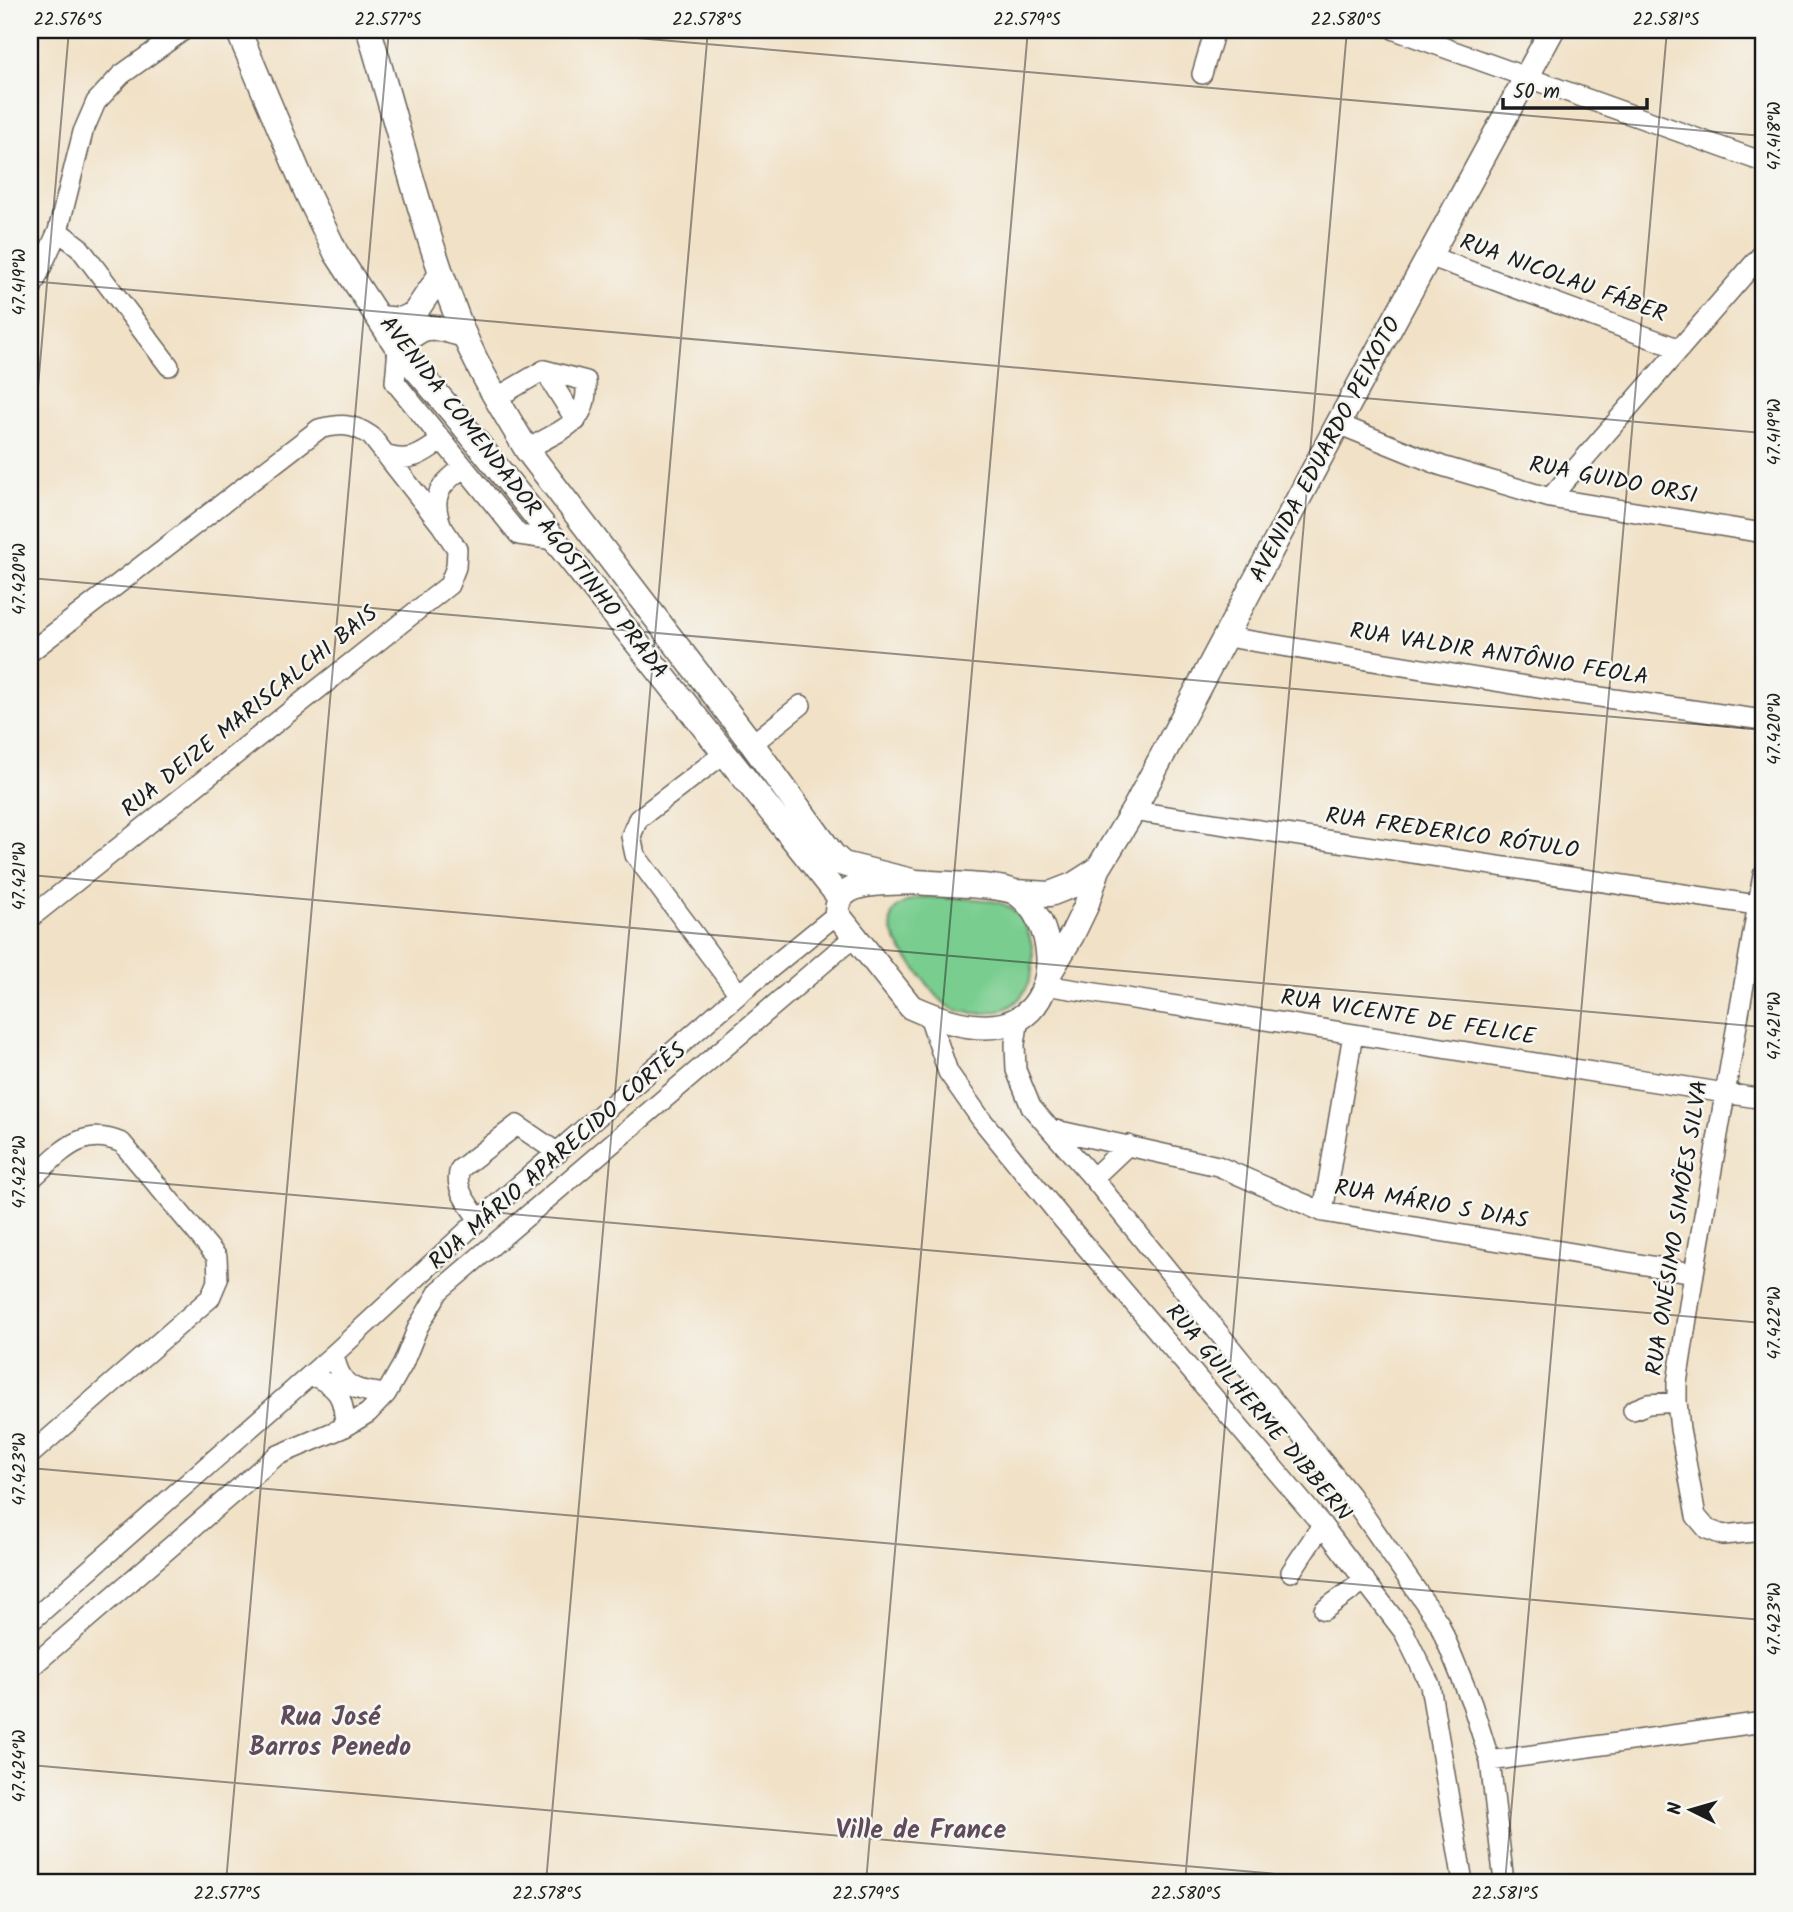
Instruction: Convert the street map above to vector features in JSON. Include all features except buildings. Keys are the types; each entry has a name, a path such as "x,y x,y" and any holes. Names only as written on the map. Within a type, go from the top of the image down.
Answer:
{"main road":[{"name":"AVENIDA COMENDADOR AGOSTINHO PRADA","path":"237,30 313,205 337,253 398,348 460,421 726,752 838,906 854,937 911,1007 929,1016"},
{"name":"AVENIDA COMENDADOR AGOSTINHO PRADA","path":"369,30 441,274 464,335 531,447 833,855 843,864 916,882"},
{"name":"AVENIDA EDUARDO PEIXOTO","path":"1020,1018 1032,1007 1082,916 1098,869 1133,811 1338,424 1552,30"},
{"path":"379,318 401,320 414,314 441,274"},
{"path":"398,348 416,331 424,328 437,327 464,335"},
{"name":"AVENIDA EDUARDO PEIXOTO","path":"916,882 1050,894 1073,885 1098,869"},
{"path":"838,906 849,890 861,886 916,882"},
{"path":"1015,892 1031,908 1043,928 1049,953 1046,981"},
{"path":"929,1016 983,1026 1004,1024 1020,1018"}],"street":[{"path":"30,292 58,231 83,132 96,102 121,75 184,30"},
{"path":"1202,74 1215,30"},
{"path":"1395,30 1527,75 1763,162"},
{"path":"58,231 79,247 169,366"},
{"path":"1550,498 1763,253"},
{"name":"RUA NICOLAU FÁBER","path":"1429,256 1680,349"},
{"path":"398,348 394,382 519,535 555,540"},
{"path":"544,370 576,421"},
{"path":"500,395 544,370 586,382 587,401 576,421 531,447"},
{"name":"RUA DEIZE MARISCALCHI BAIS","path":"30,652 319,429 340,424 358,427 371,436 457,549 456,567 449,585 30,918"},
{"name":"RUA GUIDO ORSI","path":"1338,424 1442,466 1550,498 1763,533"},
{"path":"388,456 407,460 423,454 442,440"},
{"name":"RUA DEIZE MARISCALCHI BAIS","path":"441,526 436,512 444,482 464,467"},
{"name":"RUA VALDIR ANTÔNIO FEOLA","path":"1227,637 1550,690 1763,720"},
{"path":"752,744 801,705"},
{"path":"726,752 638,819 631,836 635,855 739,994"},
{"name":"RUA FREDERICO RÓTULO","path":"1133,811 1761,905"},
{"name":"RUA ONÉSIMO SIMÕES SILVA","path":"1763,875 1761,905 1725,1093 1677,1383 1677,1402 1696,1516 1707,1529 1723,1535 1763,1531"},
{"name":"RUA MÁRIO APARECIDO CORTÊS","path":"30,1622 334,1354 479,1220 838,906"},
{"name":"RUA MÁRIO APARECIDO CORTÊS","path":"30,1668 276,1455 345,1427 368,1413 386,1394 403,1364 418,1327 439,1291 854,937"},
{"name":"RUA VICENTE DE FELICE","path":"1046,981 1353,1034 1763,1099"},
{"name":"RUA GUILHERME DIBBERN","path":"929,1016 948,1072 981,1119 1322,1525 1404,1632 1430,1685 1463,1882"},
{"name":"RUA GUILHERME DIBBERN","path":"1020,1018 1015,1044 1016,1070 1031,1107 1093,1178 1350,1495 1440,1623 1472,1704 1490,1761 1504,1882"},
{"path":"1323,1212 1353,1034"},
{"path":"479,1220 458,1186 460,1169 517,1125 558,1153"},
{"name":"RUA MÁRIO S DIAS","path":"1051,1129 1218,1166 1323,1212 1694,1273"},
{"path":"30,1180 75,1142 92,1136 109,1137 121,1143 217,1257 218,1279 209,1298 30,1455"},
{"path":"1093,1178 1128,1145"},
{"path":"334,1354 337,1373 347,1385 386,1394"},
{"path":"310,1375 337,1390 344,1407 345,1427"},
{"path":"1633,1410 1648,1404 1677,1402"},
{"path":"1292,1572 1322,1525"},
{"path":"1324,1610 1365,1580"},
{"path":"1490,1761 1763,1722"}],"green space":[{"path":"923,897 966,898 1000,903 1019,917 1032,947 1033,964 1030,981 1022,995 1011,1006 995,1012 964,1012 948,1006 935,994 900,947 891,926 891,917 896,909 906,902"}],"district":[{"name":"Rua José Barros Penedo","path":"330,1733"},
{"name":"Ville de France","path":"921,1831"}]}
